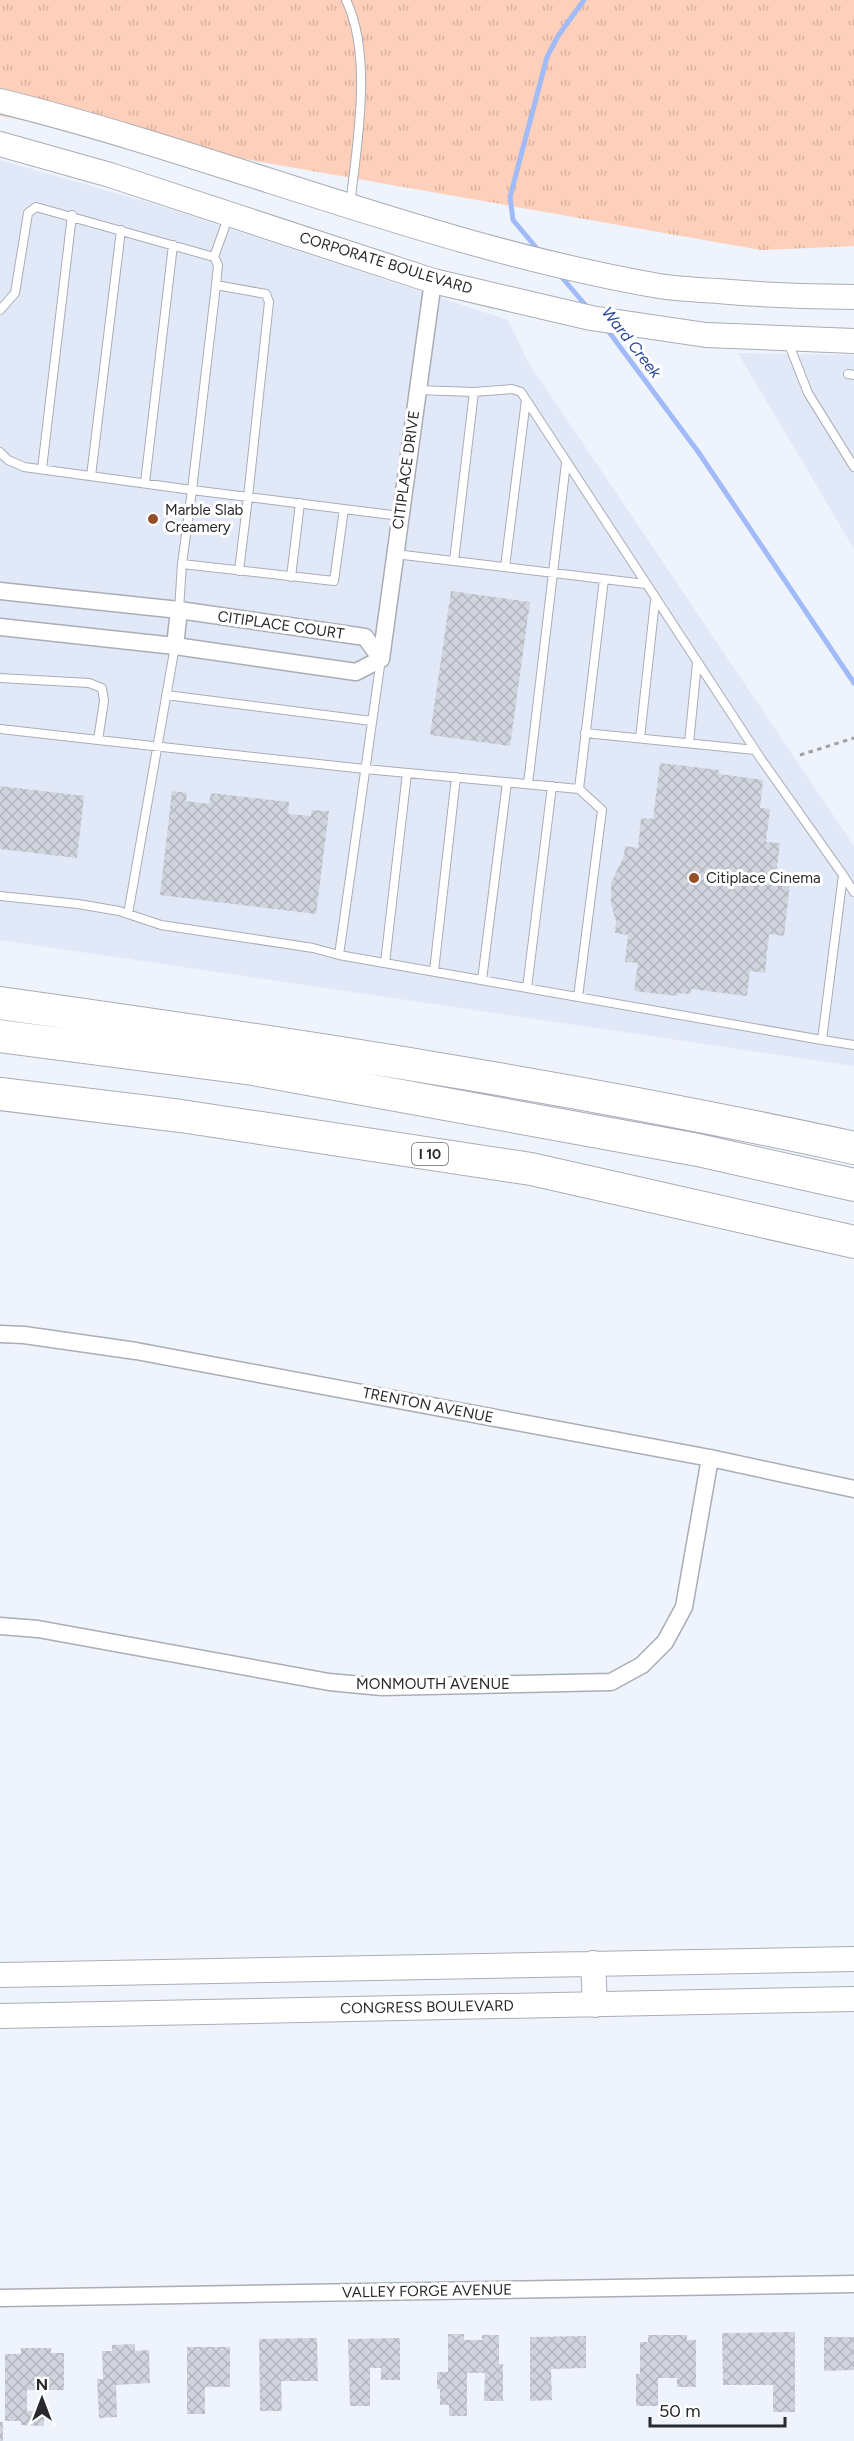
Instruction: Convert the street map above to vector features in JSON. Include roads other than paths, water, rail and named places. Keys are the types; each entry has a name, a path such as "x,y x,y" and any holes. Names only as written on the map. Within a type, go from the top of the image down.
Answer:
{"highway":[{"path":"0,1003 335,1051 747,1124 854,1148"},
{"path":"0,1036 253,1069 698,1150 854,1185"},
{"name":"I 10","path":"0,1094 181,1116 531,1169 854,1242"}],"street":[{"path":"0,100 86,122 408,224 562,267 662,287 793,297 854,297"},
{"name":"CORPORATE BOULEVARD","path":"0,144 110,175 433,281 591,318 706,335 854,341"},
{"name":"CITIPLACE DRIVE","path":"381,659 433,281"},
{"name":"CITIPLACE COURT","path":"0,591 179,610 365,636 381,659"},
{"path":"175,646 179,610"},
{"path":"0,627 175,646 356,672 381,659"},
{"name":"TRENTON AVENUE","path":"0,1335 24,1335 136,1351 710,1458 854,1489"},
{"name":"MONMOUTH AVENUE","path":"0,1626 38,1629 329,1682 382,1687 611,1682 642,1665 665,1642 684,1607 710,1458"},
{"path":"0,1975 854,1959"},
{"path":"593,1963 595,2004"},
{"path":"255,1970 256,2010"},
{"name":"CONGRESS BOULEVARD","path":"0,2016 854,1998"},
{"name":"VALLEY FORGE AVENUE","path":"0,2298 854,2284"}],"lane":[{"path":"346,0 358,38 361,67 358,130 350,206"},
{"path":"0,310 15,293 28,213 31,208 36,207 72,215 214,257"},
{"path":"179,610 182,564 218,265 214,257 229,214"},
{"path":"42,469 72,215"},
{"path":"91,476 121,230"},
{"path":"145,483 173,245"},
{"path":"216,285 266,294 269,302 239,571"},
{"path":"787,339 808,393 854,467"},
{"path":"417,390 474,392 512,389 521,392 755,750 854,892"},
{"path":"454,561 474,392"},
{"path":"505,567 526,400"},
{"path":"0,452 8,460 24,467 400,516"},
{"path":"528,784 566,463"},
{"path":"291,577 300,503"},
{"path":"182,564 334,581 344,509"},
{"path":"395,554 645,584"},
{"path":"579,789 604,579"},
{"path":"640,738 656,601"},
{"path":"128,914 175,646"},
{"path":"339,955 381,659"},
{"path":"689,743 697,662"},
{"path":"0,678 89,683 102,688 104,701 98,740"},
{"path":"166,695 372,721"},
{"path":"0,729 365,769 579,789 602,810 578,997"},
{"path":"585,733 755,750"},
{"path":"385,963 407,773"},
{"path":"434,972 456,777"},
{"path":"482,980 507,782"},
{"path":"527,988 552,786"},
{"path":"822,1040 843,875"},
{"path":"0,896 78,904 128,914 161,925 313,948 339,955 854,1046"}],"waterway":[{"name":"Ward Creek","path":"539,251 513,220 510,197 547,57 558,36 584,0"},
{"name":"Ward Creek","path":"559,274 588,308"},
{"name":"Ward Creek","path":"606,328 699,453 854,683"}],"place":[{"name":"Marble Slab Creamery","path":"153,519"},
{"name":"Citiplace Cinema","path":"694,878"}]}
